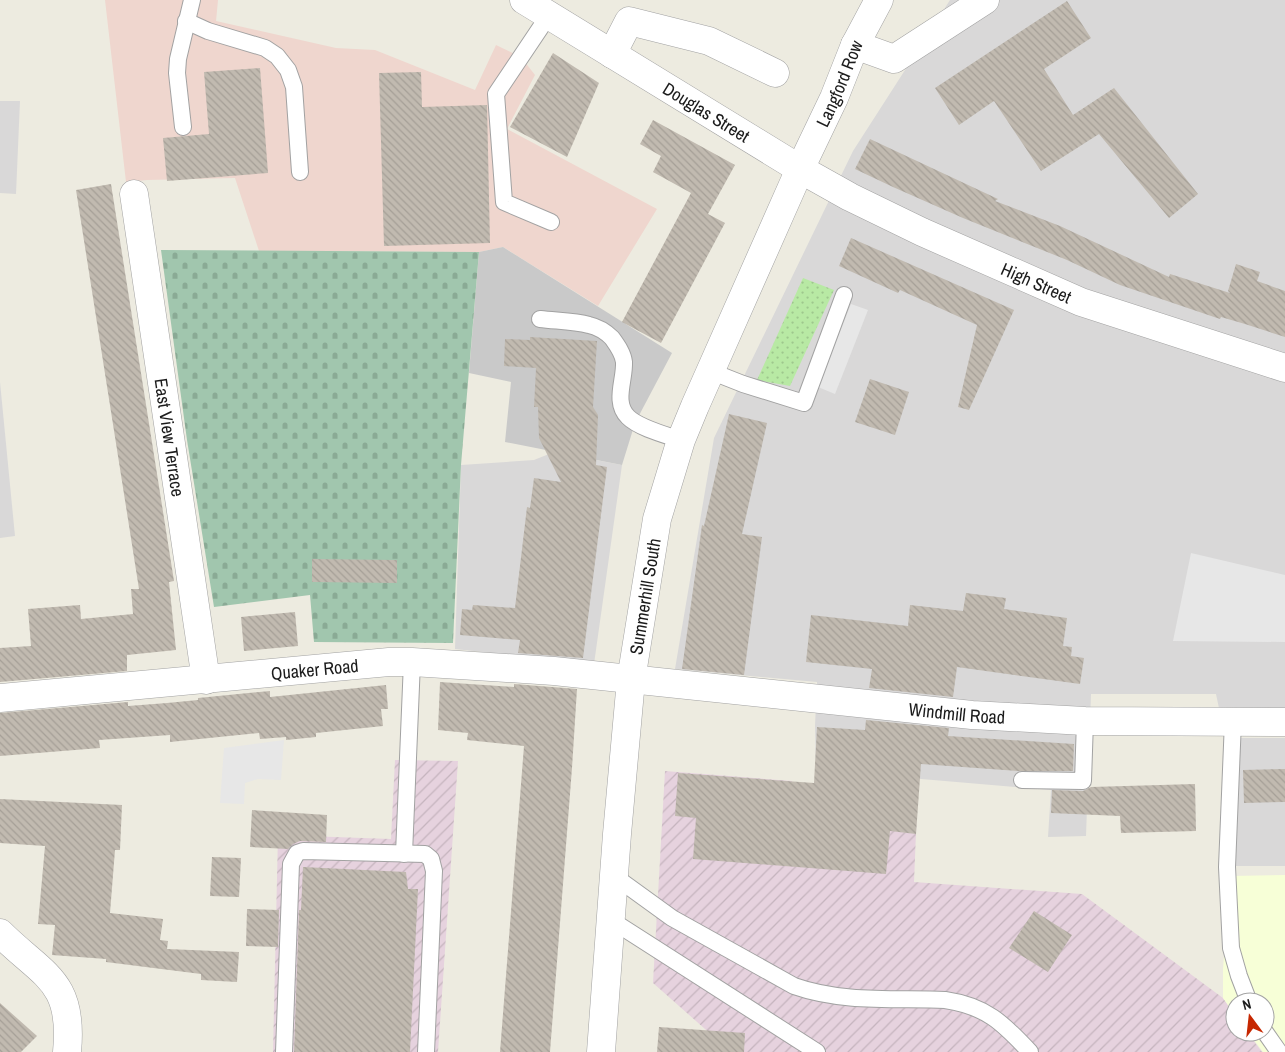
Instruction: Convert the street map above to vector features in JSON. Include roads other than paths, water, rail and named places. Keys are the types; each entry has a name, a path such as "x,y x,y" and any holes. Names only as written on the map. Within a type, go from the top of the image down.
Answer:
{"street":[{"name":"Douglas Street","path":"524,0 800,169"},
{"name":"Langford Row","path":"800,169 834,98 856,46 880,0"},
{"path":"856,46 894,59 985,0"},
{"path":"612,54 629,21 709,41 774,73"},
{"name":"High Street","path":"800,169 850,197 922,232 1081,302 1285,368"},
{"name":"Summerhill South","path":"601,1052 631,680 657,519 681,440 800,169"},
{"name":"East View Terrace","path":"134,194 206,680"},
{"name":"Quaker Road","path":"0,698 412,662 518,668 631,680"},
{"name":"Windmill Road","path":"631,680 972,715 1085,721 1285,722"},
{"path":"0,933 44,971 56,985 63,1000 67,1018 68,1039 66,1052"}],"lane":[{"path":"183,128 177,73 178,59 192,0"},
{"path":"549,15 496,94 504,202 551,222"},
{"path":"186,21 208,31 264,48 277,56 288,70 294,87 300,172"},
{"path":"710,371 804,403 844,295"},
{"path":"540,319 590,325 606,332 622,353 624,363 620,401 627,416 635,423 681,440"},
{"path":"404,854 412,662"},
{"path":"1022,780 1083,781 1085,721"},
{"path":"1232,721 1227,867 1231,948 1245,992"},
{"path":"284,1052 291,864 298,853 303,851 425,854 431,859 434,871 426,1052"},
{"path":"614,876 672,918 794,986 815,994 837,997 962,1002 981,1009 1000,1021 1030,1052"},
{"path":"611,920 816,1052"}]}
